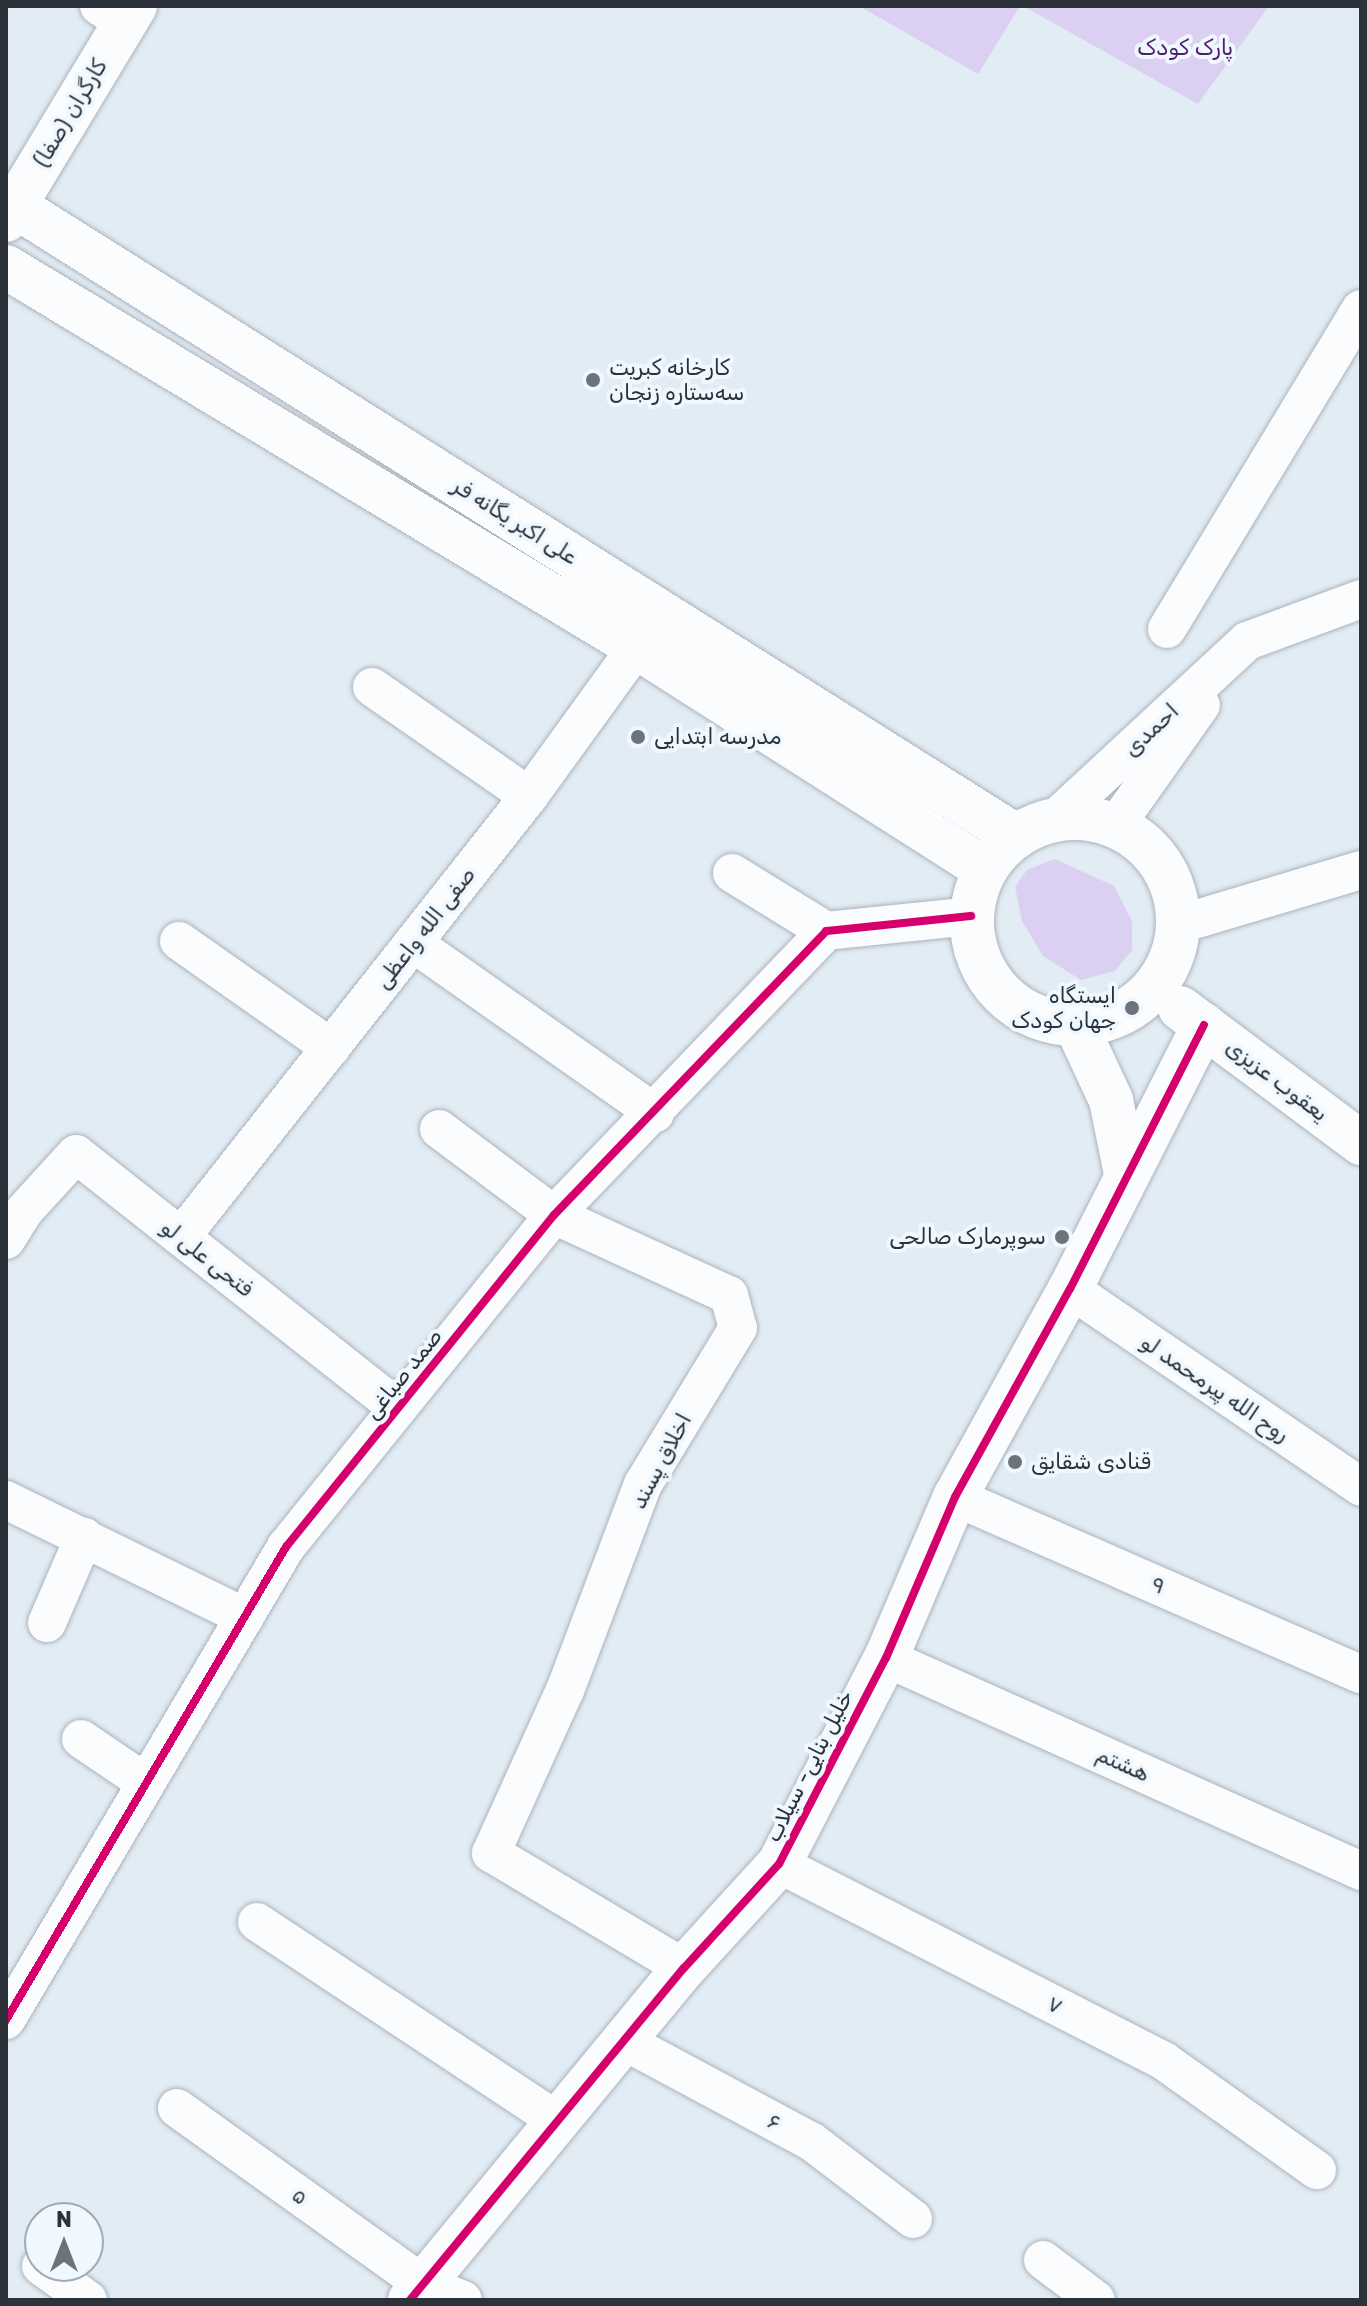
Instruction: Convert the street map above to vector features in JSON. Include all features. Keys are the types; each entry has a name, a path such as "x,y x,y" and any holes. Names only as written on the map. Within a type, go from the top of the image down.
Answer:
{"street":[{"name":"کارگران (صفا)","path":"9,208 120,11"},
{"name":"علی اکبر یگانه فر","path":"9,208 649,630 985,869"},
{"name":"علی اکبر یگانه فر","path":"6,267 649,630 1036,828"},
{"path":"1167,629 1361,309"},
{"name":"احمدی","path":"1036,828 1247,641 1361,599"},
{"name":"صفی الله واعظی","path":"181,1237 529,796 649,630"},
{"name":"احمدی","path":"1116,825 1247,641"},
{"path":"372,687 529,796"},
{"path":"1086,818 1116,825 1143,842 1163,865 1176,893 1180,924 1173,958 1155,988 1132,1008 1076,1025 1042,1020 1011,1003 988,978 975,948 971,916 985,869 1036,828 1086,818"},
{"path":"1180,924 1361,870"},
{"path":"732,873 826,931 971,916"},
{"name":"صمد صباغی","path":"6,2020 286,1547 554,1215 826,931"},
{"path":"179,941 331,1048"},
{"path":"413,943 655,1113"},
{"name":"یعقوب عزیزی","path":"1155,988 1361,1143"},
{"path":"1076,1025 1111,1100 1126,1174"},
{"name":"خلیل بنایی- سیلاب","path":"416,2292 684,1968 779,1864 886,1658 955,1497 1070,1289 1204,1025"},
{"path":"439,1129 554,1215"},
{"name":"فتحی علی لو","path":"12,1216 76,1154 398,1408"},
{"name":"اخلاق پسند","path":"554,1215 729,1295 738,1328 643,1484 565,1690 491,1853 684,1968"},
{"name":"روح الله پیرمحمد لو","path":"1070,1289 1361,1487"},
{"name":"۹","path":"955,1497 1361,1674"},
{"path":"6,1500 245,1617"},
{"path":"47,1623 84,1537"},
{"name":"هشتم","path":"886,1658 1361,1871"},
{"path":"81,1739 146,1783"},
{"name":"۷","path":"779,1864 1164,2061 1317,2170"},
{"path":"257,1922 558,2121"},
{"name":"۶","path":"624,2041 812,2142 913,2219"},
{"name":"۵","path":"177,2108 416,2292 463,2300"},
{"path":"1043,2260 1096,2300"},
{"path":"63,2282 88,2300"}],"green space":[{"path":"859,6 1020,6 978,74"},
{"name":"پارک کودک","path":"1023,6 1269,6 1198,104"},
{"path":"1055,859 1114,886 1132,921 1132,950 1115,971 1081,980 1043,956 1022,921 1015,887 1027,870"}],"cycle path":[{"path":"6,2020 286,1547 554,1215 826,931 971,916"},
{"path":"410,2300 684,1968 779,1864 886,1658 955,1497 1070,1289 1204,1025"}],"place":[{"name":"کارخانه کبریت سه‌ستاره زنجان","path":"593,380"},
{"name":"مدرسه ابتدایی","path":"638,737"},
{"name":"ایستگاه جهان کودک","path":"1132,1008"},
{"name":"سوپرمارک صالحی","path":"1062,1237"},
{"name":"قنادی شقایق","path":"1015,1462"}]}
